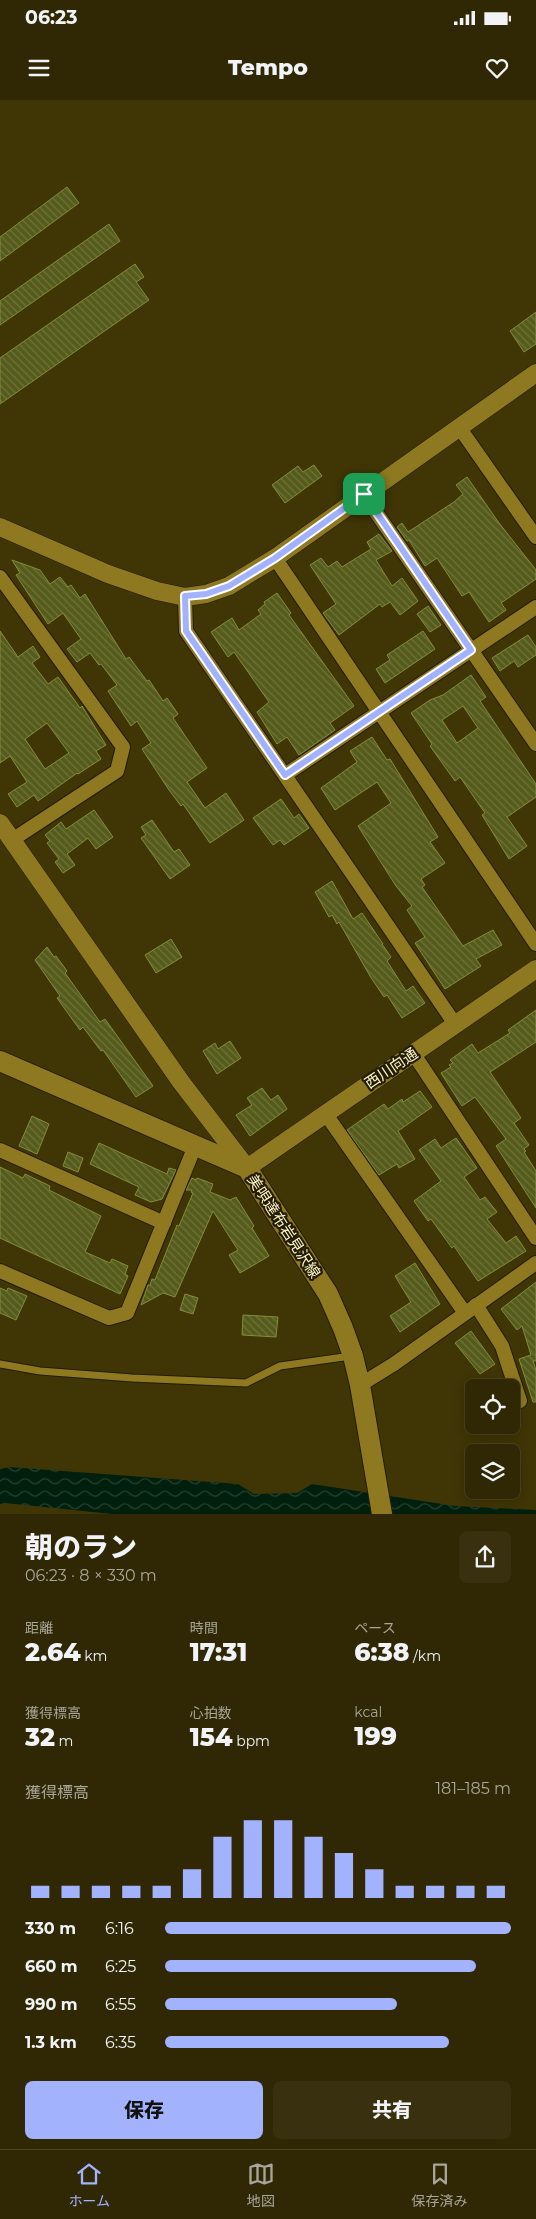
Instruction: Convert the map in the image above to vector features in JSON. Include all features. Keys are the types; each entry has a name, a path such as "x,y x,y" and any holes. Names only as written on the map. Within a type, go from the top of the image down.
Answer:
{"main road":[{"name":"美唄達布岩見沢線","path":"0,1061 247,1168 328,1294 343,1328 353,1356 360,1385 382,1514"}],"street":[{"path":"0,527 108,574 157,591 185,596 206,594 229,586 275,558 536,373"},
{"path":"459,427 536,537"},
{"path":"364,494 536,744"},
{"path":"275,558 536,944"},
{"path":"0,577 123,747 117,771 12,840"},
{"path":"185,596 186,631 455,1024"},
{"path":"285,775 536,608"},
{"path":"0,823 181,1082 247,1168"},
{"name":"西川向通","path":"247,1168 536,969"},
{"path":"413,1053 536,1238"},
{"path":"325,1113 470,1309 502,1346 513,1379"},
{"path":"0,1272 109,1318 127,1313 195,1146"},
{"path":"0,1150 164,1222"},
{"path":"360,1385 394,1364 536,1263"}],"lane":[{"path":"0,1364 50,1372 246,1383 280,1366 353,1356"}],"water":[{"path":"9,1467 238,1484 254,1494 297,1493 312,1484 455,1506 536,1510 536,1514 112,1514 0,1504 0,1469"}],"building":[{"path":"67,187 79,203 0,261 0,237"},
{"path":"109,224 120,241 0,325 0,301"},
{"path":"135,264 144,277 136,282 149,300 0,404 0,358"},
{"path":"536,312 536,344 524,352 510,331"},
{"path":"314,465 322,476 285,503 272,485 298,466 303,472"},
{"path":"467,477 499,523 536,570 536,579 501,603 506,610 489,622 469,592 462,596 437,558 425,566 409,540 407,541 397,527 402,523 408,532 454,502 463,494 456,485"},
{"path":"379,534 392,551 376,560 392,586 402,578 418,601 400,615 390,602 382,607 380,604 339,635 323,613 336,604 310,565 321,558 328,567 337,561 342,567 371,549 367,542"},
{"path":"12,560 40,570 50,584 60,577 68,587 71,585 80,598 85,594 126,659 129,657 147,681 149,680 163,701 167,698 178,714 173,718 207,768 187,782 205,808 226,793 244,820 210,843 183,804 181,806 169,790 142,749 151,743 137,721 131,726 108,691 117,685 90,653 77,662 67,649 81,639 63,613 48,624 16,575 20,573"},
{"path":"277,593 291,613 289,615 354,706 330,723 335,730 299,755 287,737 277,744 257,712 269,702 234,652 228,657 211,632 232,618 239,630 261,614 258,610 265,604 264,602"},
{"path":"428,606 441,625 430,632 417,614"},
{"path":"0,631 18,657 33,646 40,657 32,663 48,684 58,677 80,708 82,706 106,745 96,751 101,759 77,773 38,801 34,795 17,807 8,794 27,782 10,756 0,763","holes":["47,723 69,753 45,769 25,739"]},
{"path":"423,631 435,649 385,683 376,669 390,660 387,655"},
{"path":"528,635 536,647 536,655 518,667 514,661 500,671 492,658"},
{"path":"471,675 486,697 480,701 536,784 536,797 507,817 527,846 509,859 482,815 485,813 460,777 455,781 430,746 432,744 411,713 430,700 443,695","holes":["463,706 478,728 457,743 442,720"]},
{"path":"372,737 387,760 390,759 438,837 430,842 445,863 421,879 425,885 422,887 463,946 493,930 502,945 476,959 481,966 445,989 415,943 425,937 407,910 412,906 396,886 358,826 391,803 377,782 335,810 321,788 357,762 350,751"},
{"path":"281,799 294,818 299,814 309,828 284,845 280,840 273,845 253,818"},
{"path":"94,810 113,837 96,849 88,838 67,854 75,865 63,873 55,862 59,859 47,843 50,841 45,835 61,822 66,829"},
{"path":"152,820 174,852 179,849 190,865 170,879 141,838 146,835 141,827"},
{"path":"332,881 353,919 362,913 383,944 391,957 387,961 406,991 413,986 425,1003 402,1018 387,995 384,997 339,922 337,924 332,915 329,917 315,892"},
{"path":"171,939 182,957 156,973 145,955"},
{"path":"47,947 67,971 65,973 100,1022 105,1019 153,1086 136,1097 103,1050 101,1051 83,1027 80,1030 57,998 60,996 35,960"},
{"path":"536,1010 536,1042 490,1072 521,1118 514,1123 529,1145 524,1149 526,1151 524,1152 536,1171 536,1208 496,1146 506,1139 475,1097 462,1106 441,1073 451,1067 449,1065 453,1063 450,1060 472,1044 478,1053 510,1033 508,1030"},
{"path":"230,1041 241,1058 217,1074 203,1051 215,1043 218,1049"},
{"path":"262,1088 271,1100 278,1095 287,1109 250,1136 236,1115 252,1105 247,1098"},
{"path":"420,1091 432,1107 398,1131 415,1159 399,1168 397,1164 379,1175 347,1130 384,1104 388,1109 402,1099 403,1102"},
{"path":"32,1116 49,1124 37,1154 19,1146"},
{"path":"456,1138 477,1168 464,1177 480,1200 485,1197 497,1212 487,1219 506,1243 516,1236 526,1251 478,1281 454,1246 452,1248 431,1219 428,1221 414,1201 441,1181 419,1150 435,1139 441,1148"},
{"path":"99,1143 167,1174 169,1168 176,1170 162,1199 151,1202 135,1195 139,1187 90,1164"},
{"path":"68,1152 83,1158 78,1172 63,1166"},
{"path":"0,1167 23,1178 25,1174 50,1186 49,1190 101,1216 85,1252 110,1263 112,1259 128,1266 125,1274 128,1276 120,1294 0,1238"},
{"path":"192,1178 213,1184 210,1192 230,1200 236,1197 254,1226 252,1228 269,1256 240,1273 229,1255 238,1250 213,1211 175,1297 163,1293 141,1305 148,1285 150,1285 152,1279 155,1280 177,1225 179,1226 193,1193 191,1192 192,1190 186,1190"},
{"path":"415,1263 440,1304 400,1332 390,1316 411,1302 395,1276"},
{"path":"536,1282 536,1361 533,1361 536,1370 536,1402 533,1402 519,1359 531,1355 522,1326 517,1330 501,1309"},
{"path":"0,1288 7,1291 8,1288 27,1296 16,1320 0,1313"},
{"path":"185,1294 198,1298 193,1314 180,1310"},
{"path":"243,1315 278,1317 276,1337 242,1335"},
{"path":"471,1331 495,1364 480,1374 455,1343"}],"route":[{"path":"364,494 471,650 285,775 186,631 185,596 206,594 229,586 275,558 364,494"}]}
